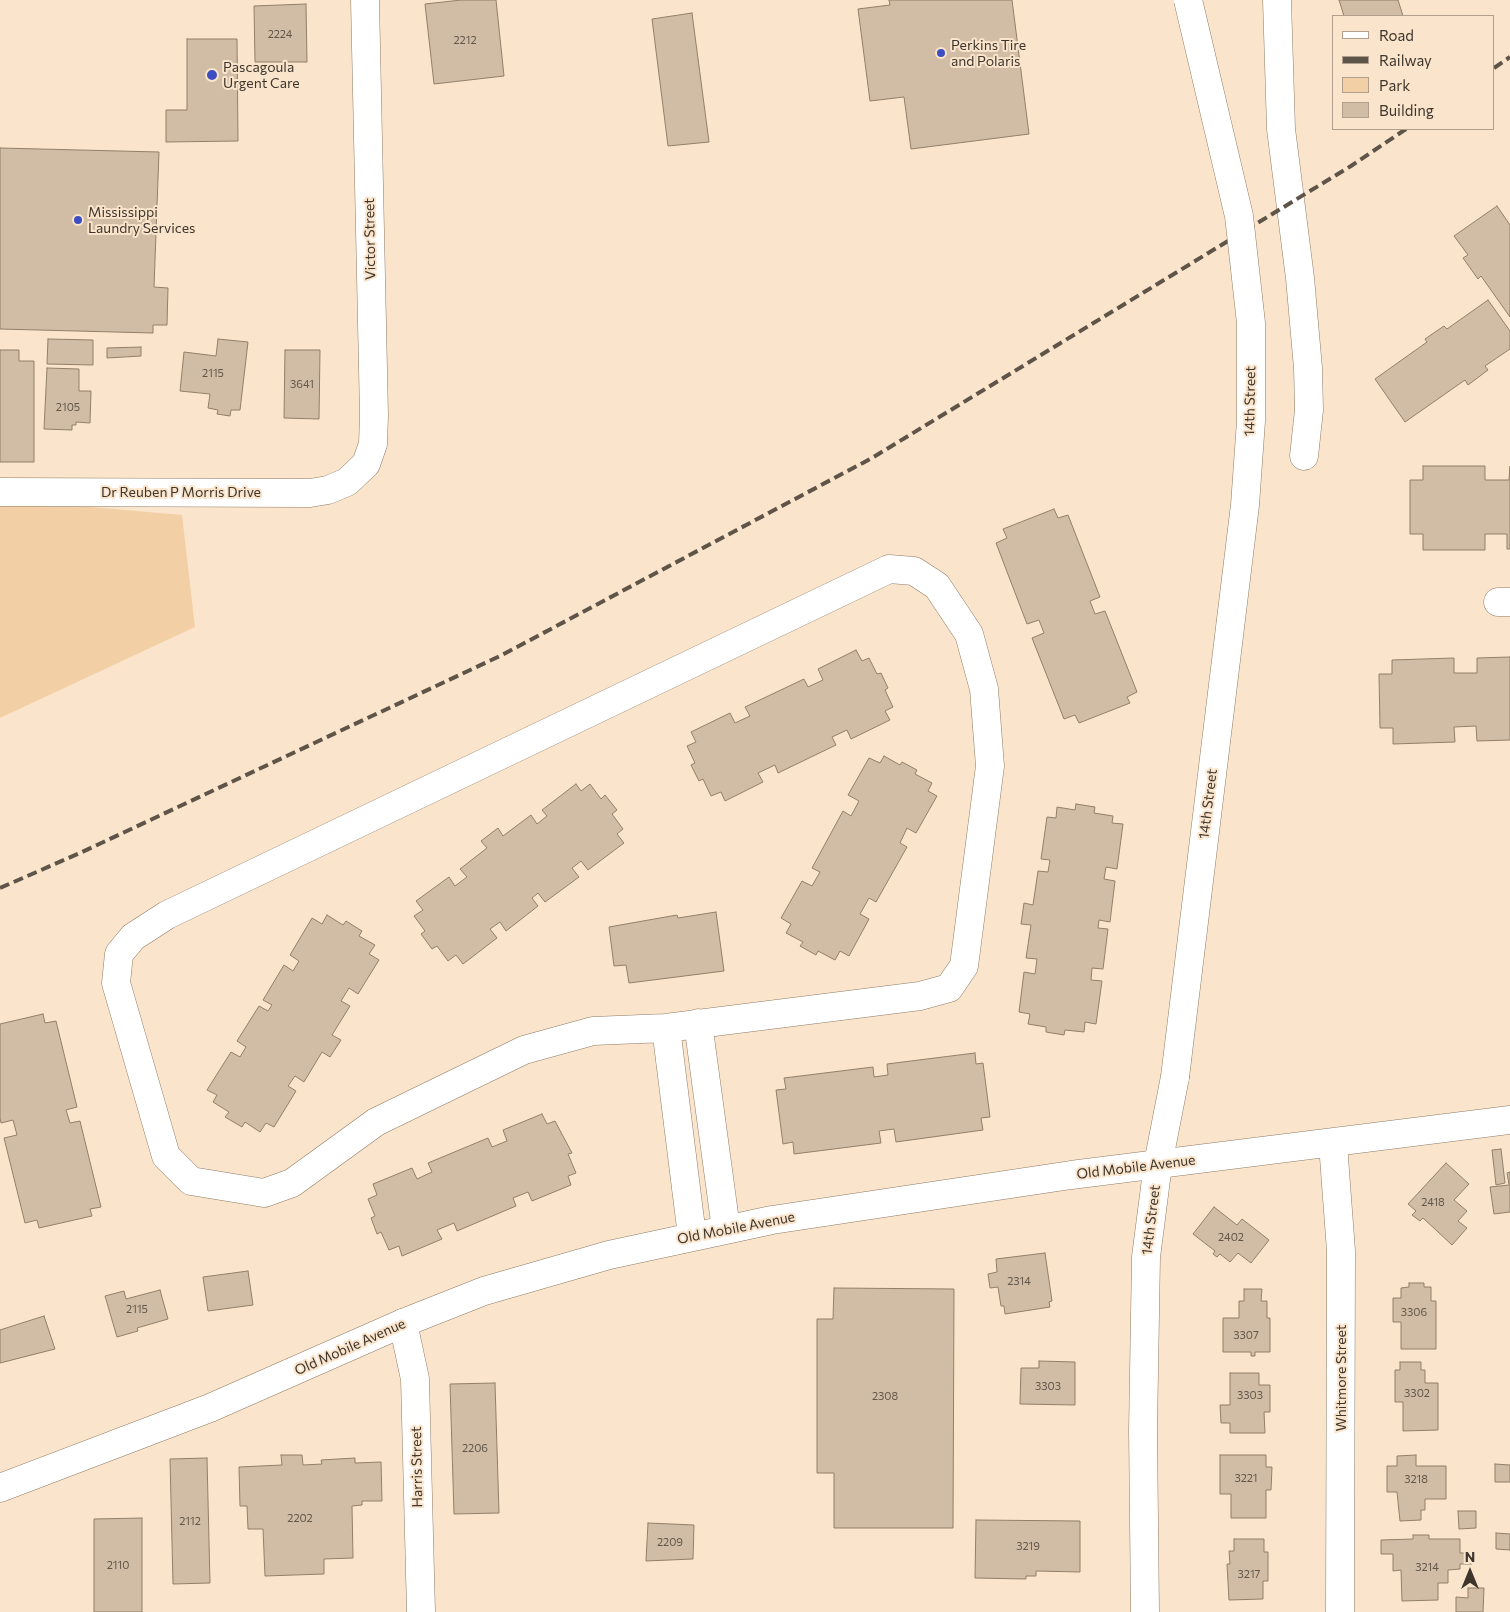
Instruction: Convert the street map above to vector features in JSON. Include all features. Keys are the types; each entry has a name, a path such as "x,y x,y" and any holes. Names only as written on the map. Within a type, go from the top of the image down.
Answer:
{"street":[{"name":"Victor Street","path":"358,474 366,464 373,444 374,415 365,0"},
{"name":"14th Street","path":"1145,1612 1143,1430 1146,1257 1158,1164 1175,1077 1245,505 1251,421 1251,323 1239,216 1188,0"},
{"path":"1277,0 1281,129 1300,278 1308,368 1309,410 1304,456"},
{"name":"Dr Reuben P Morris Drive","path":"0,492 310,493 341,485 358,474"},
{"path":"889,569 914,571 937,586 970,634 984,689 990,766 964,966 948,988 920,996 666,1028 593,1031 524,1050 376,1122 292,1183 264,1193 191,1181 166,1156 116,983 119,954 133,936 167,915 889,569"},
{"path":"698,1023 726,1229"},
{"path":"666,1028 692,1236"},
{"name":"Old Mobile Avenue","path":"0,1488 210,1408 403,1323 484,1291 550,1271 692,1236 726,1229 1071,1175 1333,1144 1510,1120"},
{"name":"Whitmore Street","path":"1333,1144 1341,1251 1340,1612"},
{"name":"Harris Street","path":"403,1323 415,1379 421,1612"}],"green space":[{"path":"0,499 182,515 195,627 0,718"}],"building":[{"path":"461,0 496,0 504,76 434,84 425,4"},
{"name":"Perkins Tire and Polaris","path":"889,0 1012,0 1029,134 911,149 904,97 870,101 858,9 890,5"},
{"path":"1339,0 1398,0 1403,15 1344,15"},
{"path":"306,4 307,62 255,62 254,6"},
{"path":"692,13 709,142 668,146 652,19"},
{"name":"Pascagoula Urgent Care","path":"187,39 237,39 238,141 166,142 166,110 187,110"},
{"name":"Mississippi Laundry Services","path":"0,148 159,152 154,287 168,288 167,325 153,325 153,333 0,329"},
{"path":"1497,206 1510,225 1510,317 1481,276 1478,279 1463,258 1468,255 1454,236"},
{"path":"1488,300 1510,331 1510,349 1485,366 1488,370 1468,385 1465,380 1405,422 1375,379 1427,342 1425,339 1444,326 1447,329"},
{"path":"48,339 93,340 93,365 47,364"},
{"path":"218,339 248,342 240,410 231,410 230,416 217,414 218,410 208,408 210,394 180,391 184,352 216,356"},
{"path":"141,347 141,356 107,358 107,348"},
{"path":"0,350 19,350 19,361 34,361 34,462 0,462"},
{"path":"285,350 320,350 319,419 284,418"},
{"path":"47,368 79,369 79,391 91,391 90,423 76,422 76,425 72,425 72,430 44,429"},
{"path":"1423,466 1485,466 1485,480 1509,480 1510,466 1510,549 1507,549 1507,534 1485,534 1485,550 1423,550 1423,534 1410,534 1410,480 1423,480"},
{"path":"1054,509 1058,518 1068,515 1100,597 1090,601 1095,614 1105,611 1137,692 1127,697 1130,703 1079,723 1075,715 1064,719 1032,638 1044,633 1039,620 1027,624 996,543 1007,538 1003,529"},
{"path":"856,650 862,661 869,658 877,674 881,673 888,688 885,690 893,707 885,711 890,720 851,739 847,730 832,737 836,745 778,773 775,765 758,773 763,782 725,801 721,792 711,796 703,779 699,781 691,765 695,763 687,746 696,742 691,732 730,713 735,723 750,716 745,707 804,679 808,687 823,680 818,669"},
{"path":"1510,657 1510,740 1477,741 1476,726 1454,727 1455,742 1393,744 1393,728 1380,728 1379,674 1392,674 1392,660 1454,658 1454,673 1477,673 1477,658"},
{"path":"884,756 900,765 902,762 917,770 915,774 932,783 928,791 937,796 916,833 907,828 900,843 907,847 876,902 869,898 860,914 869,919 849,956 840,951 835,960 818,951 816,955 800,946 803,942 786,933 791,924 781,918 802,881 812,886 820,872 812,868 843,811 851,816 859,801 848,795 869,758 880,763"},
{"path":"576,784 581,791 590,784 601,799 605,795 617,810 612,814 623,829 617,834 624,843 588,870 581,861 572,868 579,877 545,902 538,893 532,898 538,906 506,931 500,922 490,929 497,938 463,964 456,955 448,961 437,946 432,949 421,934 425,931 414,916 423,910 416,901 449,877 455,886 467,877 460,869 487,848 481,841 498,828 503,836 531,815 537,824 547,816 542,810"},
{"path":"1076,804 1095,807 1094,813 1113,816 1112,823 1123,824 1117,869 1106,867 1104,879 1115,881 1110,922 1099,920 1098,928 1108,929 1103,969 1092,968 1091,980 1102,981 1096,1024 1085,1022 1084,1032 1065,1030 1064,1035 1046,1032 1046,1027 1028,1024 1030,1014 1019,1012 1024,972 1035,974 1037,959 1026,958 1031,925 1021,924 1024,903 1033,905 1038,871 1048,872 1050,860 1041,859 1047,817 1056,818 1057,807 1075,810"},
{"path":"716,912 724,971 629,983 626,965 614,966 609,927 677,915 678,918"},
{"path":"327,915 343,925 346,921 362,931 359,936 375,945 369,954 379,960 358,994 349,988 341,1001 350,1006 332,1035 341,1040 330,1057 322,1052 304,1082 295,1076 288,1086 296,1091 274,1127 266,1123 260,1132 245,1122 242,1127 225,1117 229,1112 213,1102 217,1095 207,1090 231,1052 240,1057 246,1047 237,1041 259,1006 268,1011 272,1005 263,1000 284,965 293,971 299,961 290,955 312,918 322,924"},
{"path":"43,1014 45,1023 56,1021 77,1107 66,1110 70,1123 80,1121 101,1207 90,1209 92,1216 39,1228 37,1220 25,1223 4,1138 17,1135 13,1120 1,1123 0,1118 0,1024"},
{"path":"975,1053 976,1064 983,1063 990,1117 981,1118 983,1130 896,1142 894,1129 879,1131 881,1143 794,1154 793,1142 783,1144 776,1090 786,1089 784,1078 873,1067 874,1077 888,1075 887,1064"},
{"path":"542,1114 547,1124 555,1121 572,1153 568,1154 576,1173 568,1176 571,1185 532,1201 528,1192 513,1198 516,1206 457,1231 454,1223 437,1230 442,1239 402,1256 399,1246 389,1250 381,1232 377,1234 371,1218 375,1216 368,1199 377,1195 373,1184 412,1168 417,1179 432,1172 428,1163 488,1138 492,1147 507,1141 503,1130"},
{"path":"1501,1149 1505,1183 1496,1185 1492,1150"},
{"path":"1446,1163 1469,1184 1454,1200 1467,1211 1458,1221 1467,1228 1452,1245 1423,1218 1420,1221 1412,1215 1416,1211 1408,1204"},
{"path":"1510,1172 1510,1212 1494,1214 1490,1187 1509,1185 1507,1173"},
{"path":"1214,1207 1237,1225 1242,1219 1269,1240 1251,1263 1238,1253 1230,1262 1220,1254 1217,1257 1213,1254 1215,1251 1193,1234"},
{"path":"1045,1253 1052,1301 1049,1302 1050,1307 1005,1314 1004,1306 1001,1306 998,1287 990,1288 988,1274 997,1272 996,1259"},
{"path":"248,1271 253,1305 208,1311 203,1277"},
{"path":"1409,1283 1424,1283 1424,1287 1431,1287 1431,1301 1436,1301 1436,1349 1401,1349 1401,1322 1393,1322 1393,1298 1401,1298 1401,1288 1409,1287"},
{"path":"834,1288 954,1289 953,1528 834,1528 834,1473 817,1473 817,1319 833,1319"},
{"path":"1244,1289 1262,1289 1261,1301 1267,1301 1267,1318 1270,1318 1270,1352 1255,1352 1255,1356 1251,1356 1251,1352 1223,1352 1223,1318 1239,1318 1239,1301 1244,1301"},
{"path":"160,1290 168,1319 137,1328 138,1331 117,1337 105,1296 124,1291 126,1299"},
{"path":"44,1316 55,1349 0,1363 0,1330"},
{"path":"1039,1361 1075,1362 1075,1405 1020,1404 1021,1368 1039,1368"},
{"path":"1400,1362 1421,1362 1421,1370 1425,1370 1425,1383 1438,1383 1438,1430 1403,1431 1403,1402 1395,1402 1395,1370 1400,1370"},
{"path":"1230,1373 1259,1373 1259,1385 1270,1385 1270,1412 1264,1412 1265,1433 1230,1433 1230,1423 1221,1423 1220,1405 1230,1405"},
{"path":"495,1383 499,1513 454,1514 450,1384"},
{"path":"281,1455 302,1455 303,1465 322,1464 321,1460 355,1458 355,1463 381,1462 382,1501 362,1501 362,1505 352,1506 353,1558 324,1559 324,1574 265,1576 263,1529 248,1529 247,1506 240,1506 239,1467 282,1465"},
{"path":"1220,1455 1266,1455 1266,1467 1272,1467 1271,1490 1266,1490 1266,1518 1231,1518 1231,1494 1220,1494"},
{"path":"1416,1455 1416,1466 1446,1466 1446,1499 1425,1499 1425,1510 1421,1510 1421,1520 1400,1521 1397,1492 1387,1492 1387,1466 1397,1466 1397,1456"},
{"path":"207,1458 210,1583 173,1584 170,1459"},
{"path":"1495,1464 1510,1465 1510,1482 1495,1482"},
{"path":"1458,1511 1476,1511 1476,1528 1459,1529"},
{"path":"142,1518 142,1612 94,1612 94,1519"},
{"path":"976,1520 1080,1521 1080,1572 1036,1571 1036,1576 1026,1576 1026,1579 975,1578"},
{"path":"648,1523 694,1525 693,1559 646,1561"},
{"path":"1496,1533 1510,1534 1510,1550 1496,1549"},
{"path":"1413,1535 1429,1535 1429,1539 1460,1539 1460,1553 1472,1553 1472,1564 1460,1564 1460,1569 1448,1570 1448,1583 1438,1583 1438,1600 1402,1601 1401,1570 1393,1571 1393,1554 1381,1554 1381,1540 1413,1539"},
{"path":"1234,1539 1264,1539 1264,1552 1268,1552 1268,1581 1263,1581 1263,1599 1229,1600 1227,1564 1230,1564 1229,1551 1234,1551"},
{"path":"1468,1588 1484,1588 1483,1612 1456,1612 1456,1597 1468,1598"}],"railway":[{"path":"1495,67 1510,57"},
{"path":"0,888 80,853 502,655 872,458 1351,166 1405,130"}],"place":[{"name":"Perkins Tire and Polaris","path":"941,53"},
{"name":"Pascagoula Urgent Care","path":"212,75"},
{"name":"Mississippi Laundry Services","path":"78,220"}]}
